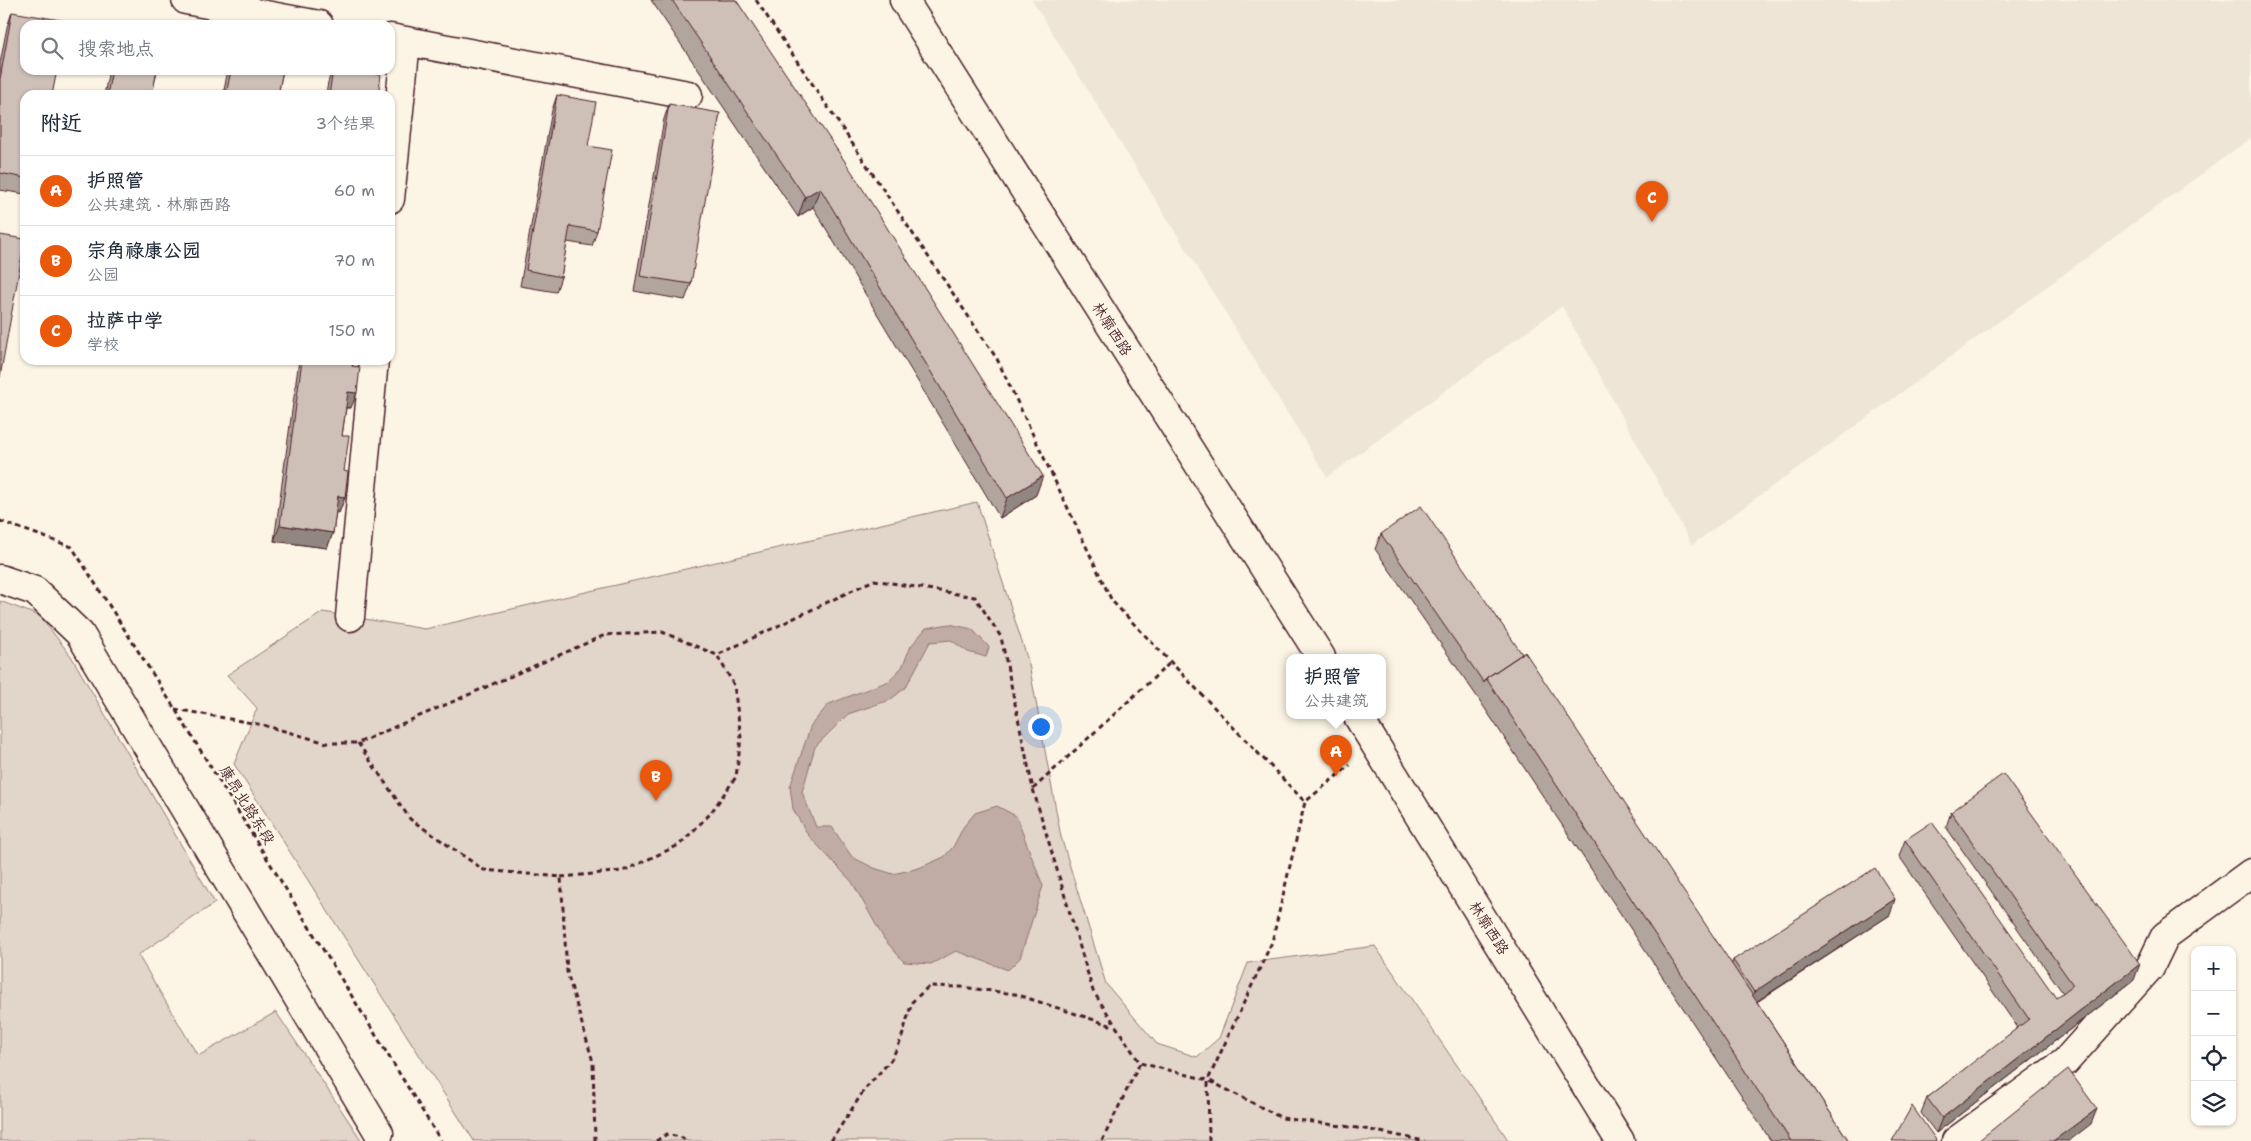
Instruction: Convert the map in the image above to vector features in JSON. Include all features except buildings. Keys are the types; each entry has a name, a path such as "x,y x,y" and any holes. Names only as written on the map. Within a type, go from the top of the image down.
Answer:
{"main road":[{"path":"186,0 292,20"},
{"name":"林廓西路","path":"904,0 1319,654"},
{"path":"395,100 398,40 688,95"},
{"path":"350,617 374,365"},
{"path":"0,578 35,591 80,634 378,1133"},
{"name":"林廓西路","path":"1360,719 1620,1141"},
{"path":"1956,1141 2065,1062 2150,967 2165,936 2251,873"}],"path":[{"path":"756,0 997,360 1112,601 1305,802"},
{"name":"康昂北路东段","path":"0,521 72,547 175,709 442,1141"},
{"path":"717,655 874,580 976,597 1001,637 1033,789 1093,991 1140,1063 1208,1080 1282,1118 1365,1129 1425,1141"},
{"path":"175,709 263,725 327,743 358,742 606,635 662,632 717,655 734,685 741,738 736,777 710,814 678,845 623,870 561,877 484,870 410,819 358,742"},
{"path":"1033,789 1171,662"},
{"path":"1209,1141 1208,1080 1272,942 1305,802 1376,745"},
{"path":"561,877 567,972 592,1062 595,1141"},
{"path":"831,1141 865,1089 891,1060 901,1040 912,1002 929,986 962,986 1015,994 1117,1027"},
{"path":"1102,1141 1140,1063"},
{"path":"656,1141 666,1134 683,1138 685,1141"}],"shaded area":[{"path":"1032,0 2251,0 2251,138 1692,545 1562,306 1327,477"},
{"path":"977,502 1029,664 1061,837 1106,984 1157,1044 1197,1057 1219,1038 1248,963 1375,946 1509,1141 474,1141 234,764 257,708 227,675 323,612 425,629"},
{"path":"0,601 40,616 71,656 215,903 138,955 198,1056 276,1012 362,1141 0,1141"},
{"path":"949,624 972,629 989,647 986,657 968,652 951,640 930,642 906,687 890,700 848,714 815,747 802,792 816,827 832,827 852,857 874,868 893,874 919,868 944,857 953,847 964,826 975,813 997,806 1016,816 1043,886 1020,958 1008,970 956,951 931,964 904,962 884,939 852,882 808,835 793,809 790,787 811,725 829,704 889,681 902,667 911,646 926,628"}],"place":[{"name":"拉萨中学","path":"1652,222"},
{"name":"护照管","path":"1336,776"},
{"name":"宗角禄康公园","path":"656,801"}]}
